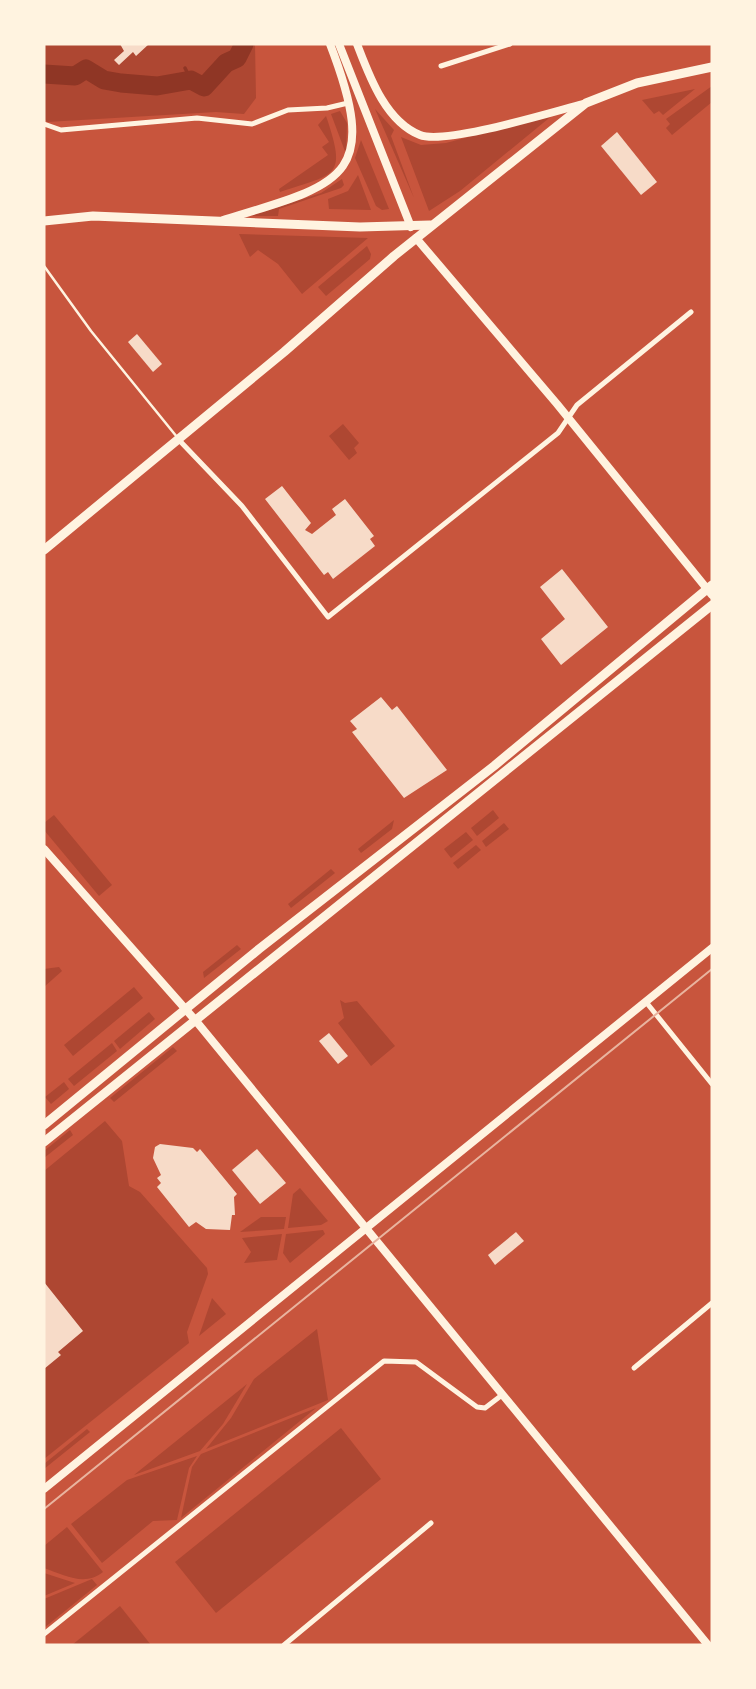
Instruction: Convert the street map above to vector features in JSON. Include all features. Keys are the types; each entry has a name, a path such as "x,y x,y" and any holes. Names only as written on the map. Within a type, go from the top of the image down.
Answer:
{"main road":[{"path":"213,223 299,195 337,177 346,165 351,148 348,103 330,44"},
{"path":"44,1125 711,590 416,238 339,44"},
{"path":"357,44 374,86 389,108 410,129 426,137 452,135 586,103 637,83 712,66"},
{"path":"44,550 432,224 586,103"},
{"path":"44,221 93,216 213,223 411,227 432,224"},
{"path":"44,1142 712,605"},
{"path":"44,849 186,1010 708,1645"},
{"path":"44,1489 712,948"}],"street":[{"path":"441,66 510,44"},
{"path":"44,124 61,130 197,118 252,124 288,110 327,108 348,103"},
{"path":"178,439 242,506 328,617 558,433 577,405 691,312"},
{"path":"646,1002 712,1084"},
{"path":"634,1368 712,1303"},
{"path":"44,1634 384,1361 416,1362 477,1407 485,1408 502,1395"},
{"path":"287,1644 431,1523"}],"lane":[{"path":"44,266 89,329 178,439"}],"shaded area":[{"path":"44,44 255,44 256,98 244,114 216,112 47,122 44,118"},
{"path":"712,86 712,102 672,135 666,128 670,124 666,119"},
{"path":"695,89 663,115 659,111 654,114 642,100"},
{"path":"375,109 394,130 391,136 414,198"},
{"path":"340,111 347,123 346,154 331,114"},
{"path":"554,114 460,191 429,211 401,137 421,145 446,143"},
{"path":"326,116 336,151 336,162 332,170 314,181 280,192 279,189 328,155 322,147 329,142 318,125"},
{"path":"361,140 389,209 382,210 376,206 355,158"},
{"path":"358,175 371,210 329,209 328,199 348,191"},
{"path":"342,179 344,185 341,188 279,209 278,216 251,216 321,193"},
{"path":"239,234 368,238 302,294 278,264 258,250 250,257"},
{"path":"367,246 370,259 326,296 318,287"},
{"path":"343,424 359,443 354,448 357,453 349,460 329,436"},
{"path":"493,810 499,818 477,836 471,828"},
{"path":"54,815 112,885 99,896 44,830 44,823"},
{"path":"394,820 392,829 361,853 358,849"},
{"path":"504,823 509,829 486,847 482,841"},
{"path":"466,832 473,840 451,858 444,849"},
{"path":"476,845 481,850 458,869 453,863"},
{"path":"331,869 335,873 291,908 288,904"},
{"path":"237,945 241,949 204,978 203,972"},
{"path":"59,967 62,971 44,987 44,969"},
{"path":"134,987 143,998 73,1056 64,1045"},
{"path":"340,1000 345,1003 357,1001 395,1046 371,1066 338,1023 344,1018"},
{"path":"149,1012 155,1019 120,1049 114,1041"},
{"path":"112,1043 117,1051 74,1086 68,1079"},
{"path":"173,1047 177,1051 114,1102 110,1098"},
{"path":"64,1082 69,1089 51,1104 45,1097"},
{"path":"105,1121 122,1141 129,1186 140,1192 207,1268 208,1274 187,1332 189,1343 44,1459 44,1171"},
{"path":"70,1130 73,1135 44,1158 44,1151"},
{"path":"300,1188 328,1221 321,1225 288,1228 293,1194"},
{"path":"261,1217 286,1217 284,1229 240,1232"},
{"path":"323,1230 325,1234 290,1263 283,1253 286,1234"},
{"path":"282,1234 277,1260 244,1263 251,1252 242,1238"},
{"path":"212,1298 226,1314 199,1336"},
{"path":"317,1329 328,1400 206,1449 231,1418 254,1379"},
{"path":"247,1384 223,1424 200,1451 134,1475"},
{"path":"316,1408 181,1518 192,1467 201,1454"},
{"path":"341,1428 381,1479 216,1613 175,1562"},
{"path":"87,1429 90,1432 44,1469 44,1464"},
{"path":"197,1456 189,1468 177,1520 153,1521 102,1563 71,1524 127,1480"},
{"path":"67,1527 103,1572 89,1579 82,1579 44,1568 44,1546"},
{"path":"44,1573 75,1583 44,1596"},
{"path":"92,1579 97,1585 44,1628 44,1599"},
{"path":"120,1606 151,1645 72,1645"}],"building":[{"path":"120,44 149,44 136,56 133,52 119,65 114,60 124,51"},
{"path":"617,132 657,182 641,195 601,146"},
{"path":"137,334 162,364 153,372 128,342"},
{"path":"282,486 311,523 305,530 312,534 336,515 332,509 345,499 374,536 370,539 375,546 333,579 328,572 324,575 265,499"},
{"path":"562,569 608,627 561,665 541,639 565,619 540,587"},
{"path":"381,697 392,710 397,706 447,770 404,798 352,732 357,729 350,721"},
{"path":"329,1033 348,1056 338,1064 319,1041"},
{"path":"160,1144 193,1148 197,1152 200,1149 237,1194 234,1197 235,1215 232,1215 230,1230 206,1229 196,1222 189,1227 157,1187 161,1183 157,1178 161,1175 153,1158 155,1147"},
{"path":"257,1149 286,1183 260,1204 232,1170"},
{"path":"516,1232 524,1241 495,1265 488,1255"},
{"path":"44,1282 83,1331 58,1352 61,1355 44,1369"}],"waterway":[{"path":"44,74 75,76 86,69 104,80 121,83 157,86 191,80 204,87 226,63 237,58 244,44"},
{"path":"185,68 191,80"}],"tram line":[{"path":"44,1509 712,969"}]}
